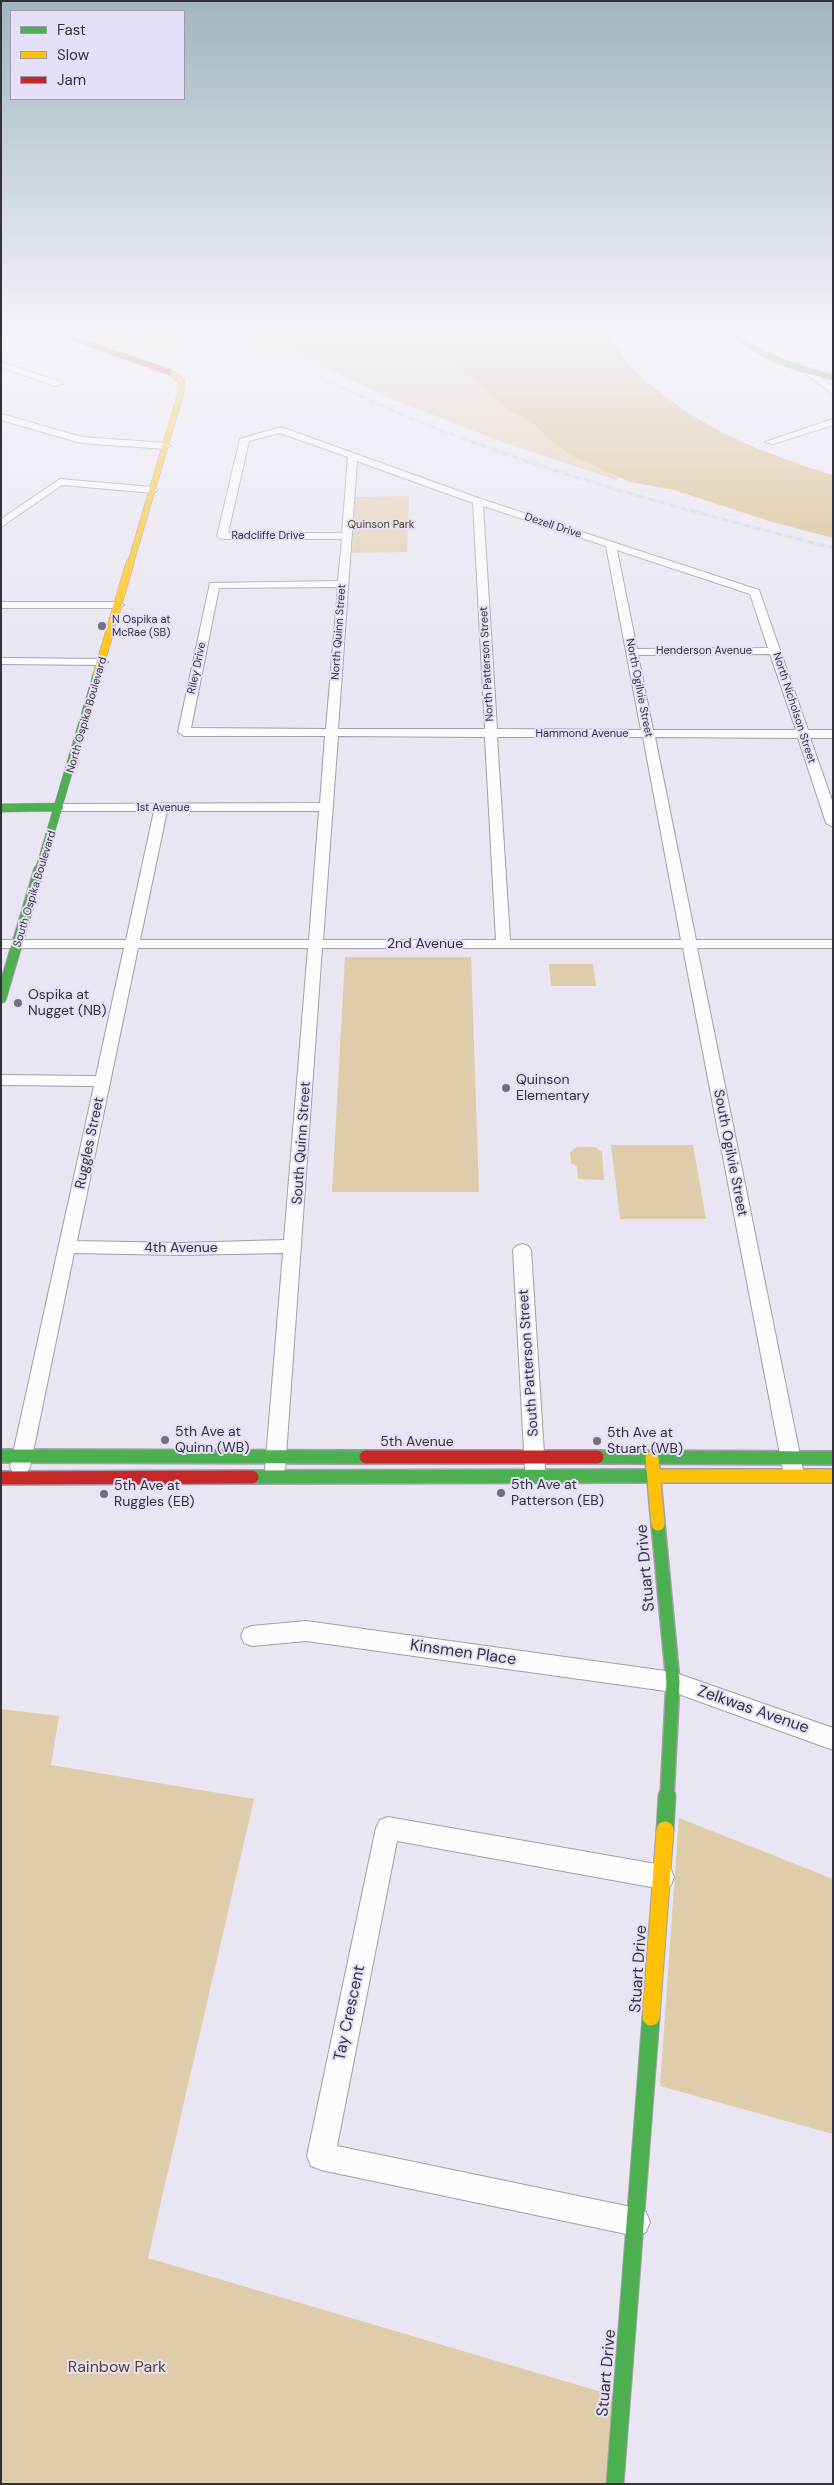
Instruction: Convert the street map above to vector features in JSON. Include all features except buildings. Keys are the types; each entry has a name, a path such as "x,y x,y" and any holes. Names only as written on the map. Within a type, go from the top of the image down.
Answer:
{"street":[{"name":"North Ospika Boulevard","path":"59,807 166,447"},
{"name":"Radcliffe Drive","path":"243,447 222,536 347,536"},
{"name":"Radcliffe Drive","path":"328,447 353,456"},
{"name":"Dezell Drive","path":"353,456 478,502 755,592"},
{"name":"North Quinn Street","path":"326,807 353,456"},
{"path":"1,524 60,482 153,490"},
{"name":"North Patterson Street","path":"478,502 503,944"},
{"name":"North Ogilvie Street","path":"612,546 666,830"},
{"name":"Riley Drive","path":"331,734 184,732 214,585 343,584"},
{"name":"North Nicholson Street","path":"755,592 833,823"},
{"path":"1,605 119,605"},
{"name":"Henderson Avenue","path":"632,652 775,651"},
{"path":"1,661 102,662"},
{"name":"Hammond Avenue","path":"331,734 833,734"},
{"name":"South Ospika Boulevard","path":"1,998 59,807"},
{"name":"1st Avenue","path":"1,808 326,807"},
{"name":"South Quinn Street","path":"274,1478 294,1246 326,807"},
{"name":"Ruggles Street","path":"9,1478 23,1456 161,808"},
{"name":"South Ogilvie Street","path":"666,830 793,1467"},
{"name":"2nd Avenue","path":"1,944 833,944"},
{"path":"1,1080 103,1081"},
{"name":"4th Avenue","path":"68,1247 180,1249 294,1246"},
{"name":"South Patterson Street","path":"522,1250 535,1466"},
{"name":"5th Avenue","path":"1,1456 276,1456 535,1466 654,1477 793,1467 833,1458"},
{"name":"5th Avenue","path":"9,1478 274,1478 535,1466 652,1458 793,1467 833,1476"},
{"name":"Stuart Drive","path":"615,2484 662,1877 673,1682 652,1458"},
{"name":"Kinsmen Place","path":"252,1636 306,1631 673,1682"},
{"name":"Zelkwas Avenue","path":"673,1682 833,1739"},
{"name":"Tay Crescent","path":"636,2222 321,2156 388,1828 662,1877"}],"green space":[{"path":"518,447 602,447 629,474 616,480"},
{"name":"Quinson Park","path":"409,496 407,552 352,553 355,497"},
{"path":"345,957 471,957 479,1192 332,1192"},
{"path":"549,964 593,964 596,986 551,986"},
{"path":"611,1145 693,1145 706,1219 620,1219"},
{"path":"577,1147 595,1147 602,1152 604,1180 578,1179 577,1167 571,1163 570,1152"},
{"name":"Rainbow Park","path":"1,1709 59,1716 51,1765 254,1799 148,2258 615,2396 607,2484 1,2484"},
{"path":"679,1818 833,1879 833,2134 660,2086"}],"shaded area":[{"path":"559,447 754,447 833,475 833,538 772,522 674,490 630,482 570,455"}],"railway":[{"path":"486,447 584,480 833,548"}],"traffic: fast":[{"path":"1,998 97,675"},
{"path":"1,808 59,807"},
{"path":"1,1456 366,1457"},
{"path":"597,1457 833,1458"},
{"path":"252,1477 655,1476"},
{"path":"658,1524 673,1682 665,1830"},
{"path":"615,2484 651,2017"}],"traffic: slow":[{"path":"97,675 165,447"},
{"path":"652,1458 658,1524"},
{"path":"655,1476 833,1476"},
{"path":"651,2017 665,1830"}],"traffic: jam":[{"path":"366,1457 597,1457"},
{"path":"1,1478 252,1477"}],"place":[{"name":"N Ospika at McRae (SB)","path":"102,626"},
{"name":"Ospika at Nugget (NB)","path":"18,1003"},
{"name":"Quinson Elementary","path":"506,1088"},
{"name":"5th Ave at Quinn (WB)","path":"165,1440"},
{"name":"5th Ave at Stuart (WB)","path":"597,1441"},
{"name":"5th Ave at Patterson (EB)","path":"501,1493"},
{"name":"5th Ave at Ruggles (EB)","path":"104,1494"}]}
